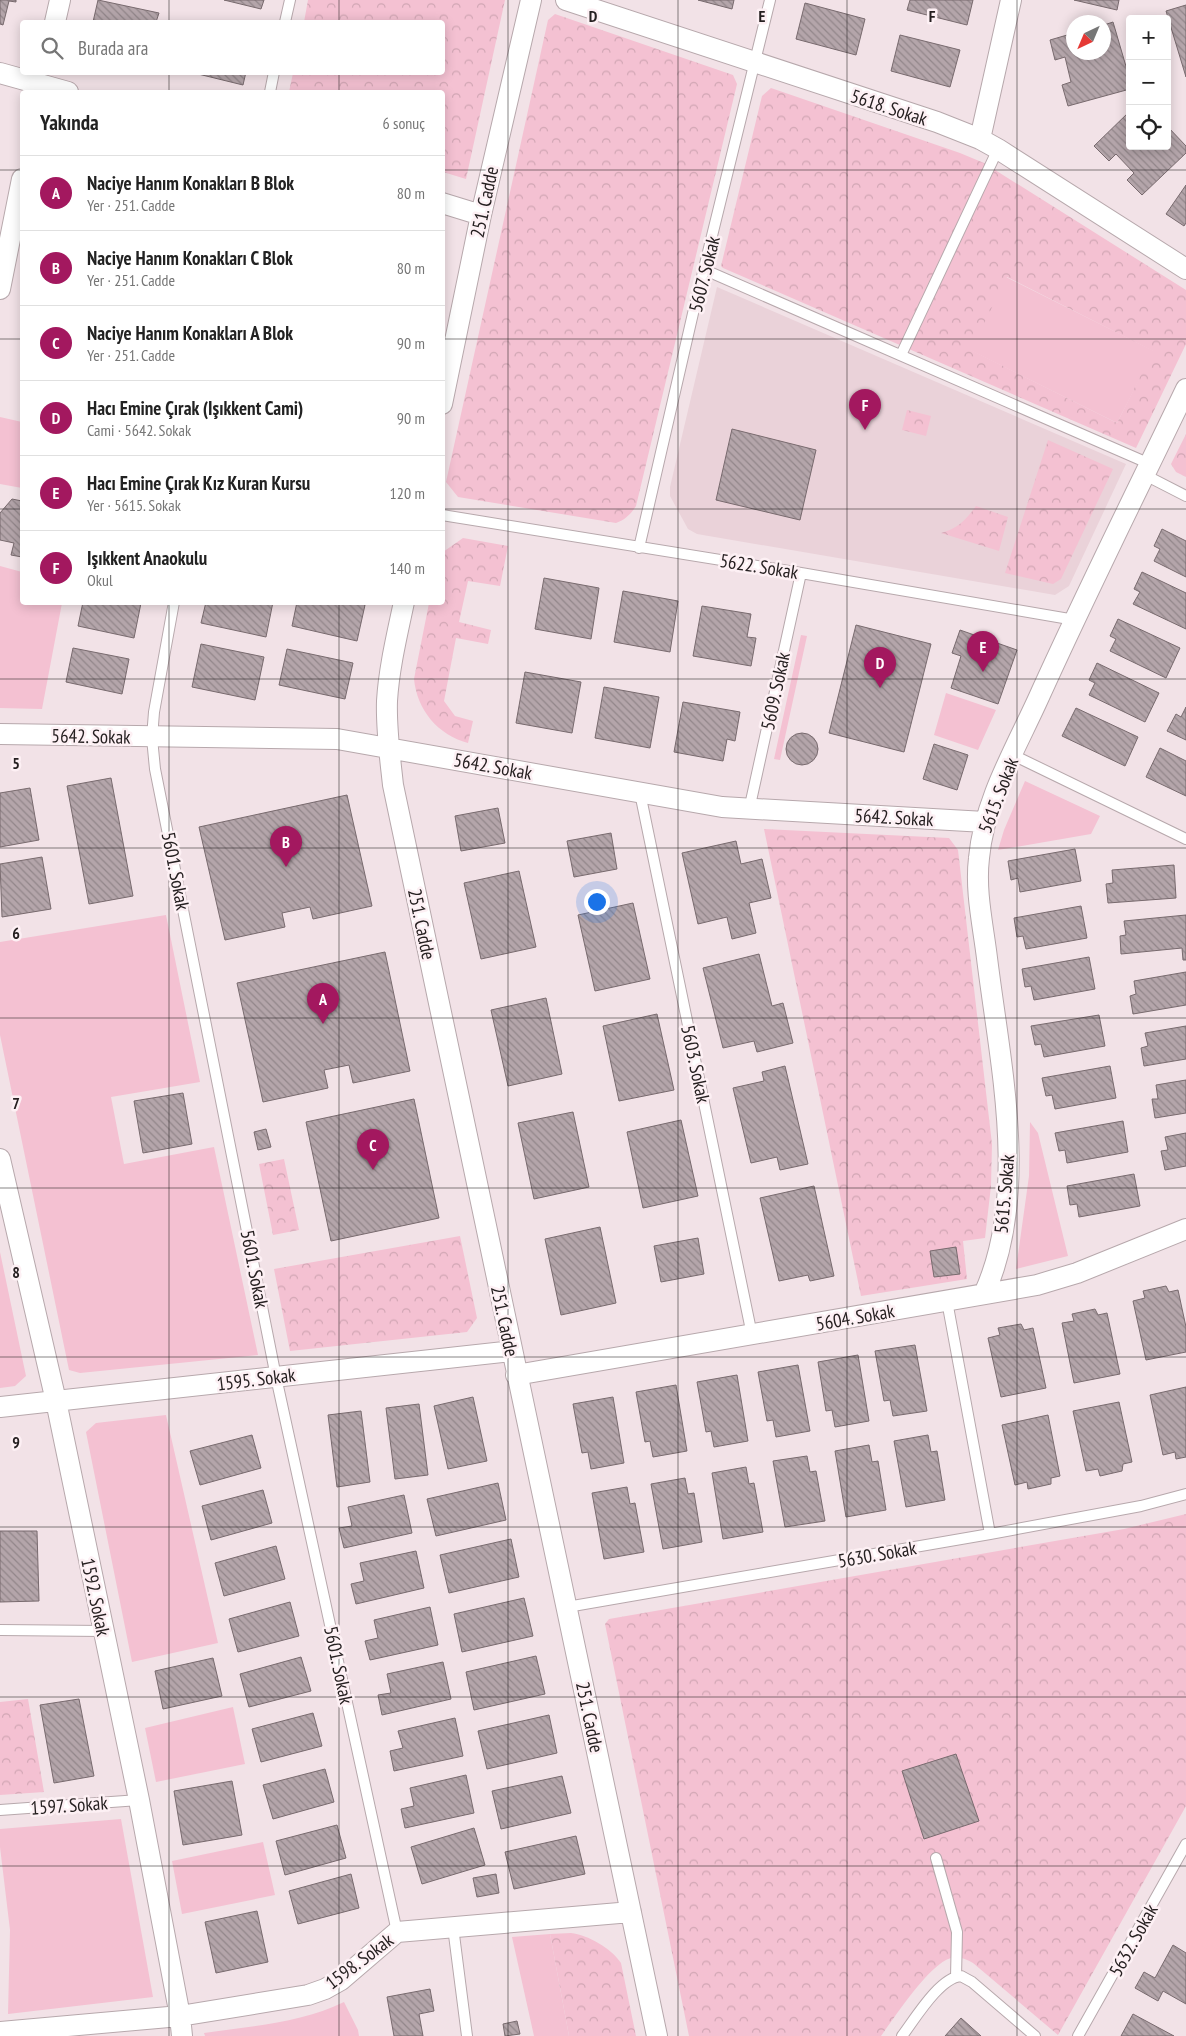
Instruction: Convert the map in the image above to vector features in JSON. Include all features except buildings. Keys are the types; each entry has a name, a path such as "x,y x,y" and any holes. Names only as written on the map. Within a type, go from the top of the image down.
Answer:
{"street":[{"path":"55,20 60,0"},
{"name":"251. Cadde","path":"445,389 481,215 531,0"},
{"name":"5618. Sokak","path":"566,0 936,122 980,139 1186,268"},
{"path":"980,139 1011,0"},
{"path":"0,73 62,90"},
{"path":"0,289 20,189"},
{"path":"445,204 481,215"},
{"name":"5615. Sokak","path":"984,1294 993,1274 1001,1236 1008,1190 1009,1165 1006,1106 978,884 978,861 985,822 1012,755 1186,389"},
{"name":"251. Cadde","path":"403,605 387,702 393,785 657,2036"},
{"name":"5642. Sokak","path":"0,734 152,738 337,739 640,793 749,810 985,822"},
{"name":"1592. Sokak","path":"0,1159 56,1401 139,1800 180,2016 182,2036"},
{"name":"5604. Sokak","path":"516,1375 947,1301 1056,1280 1186,1230"},
{"name":"1595. Sokak","path":"0,1407 512,1351"},
{"name":"1598. Sokak","path":"0,2032 24,2033 180,2016 282,2000 325,1989 360,1964 397,1932 631,1912"}],"lane":[{"path":"285,20 290,0"},
{"name":"5607. Sokak","path":"639,548 770,0"},
{"path":"270,90 273,75"},
{"path":"901,355 998,149"},
{"path":"705,270 901,355 1147,469 1186,496"},
{"name":"5622. Sokak","path":"445,516 801,573 1075,620"},
{"name":"5609. Sokak","path":"749,810 801,573"},
{"name":"5601. Sokak","path":"173,605 154,712 152,738 157,778 276,1377 397,1932"},
{"path":"1012,755 1186,839"},
{"name":"5603. Sokak","path":"640,793 752,1335"},
{"path":"947,1301 990,1534"},
{"name":"5630. Sokak","path":"567,1607 990,1534 1141,1506 1186,1494"},
{"path":"0,1630 103,1631"},
{"name":"1597. Sokak","path":"0,1810 139,1800"},
{"name":"5632. Sokak","path":"1078,2036 1186,1844"},
{"path":"936,1858 957,1932 956,1977"},
{"path":"453,1927 467,2036"},
{"path":"902,2036 940,1988 956,1977 961,1976 972,1982 1035,2036"}],"shaded area":[{"path":"717,287 1126,464 1069,586 1055,595 697,534 688,529 670,496 670,487"}],"green space":[{"path":"308,0 505,0 466,179 445,173 445,90 289,90 293,75 445,75 445,20 304,20"},
{"path":"555,14 733,75 737,84 636,506 628,516 616,523 458,497 446,482 548,20"},
{"path":"771,88 984,163 1186,290 1186,344 1136,448 723,268 721,266 762,96","holes":["1007,277 1153,351 1117,423 971,350"]},
{"path":"1006,277 1154,351 1117,423 970,350"},
{"path":"907,410 931,416 926,436 902,430"},
{"path":"0,417 20,422 20,488 0,484"},
{"path":"1186,434 1186,477 1176,472 1171,464"},
{"path":"1048,440 1113,469 1061,579 1053,584 1005,573"},
{"path":"976,506 1008,517 999,551 941,533 961,523"},
{"path":"463,538 508,546 500,586 468,581 459,622 491,630 488,644 456,638 444,701 455,716 473,721 468,743 447,734 431,720 419,701 414,679 429,605 445,605 445,551"},
{"path":"0,566 20,571 20,605 62,605 42,709 0,708"},
{"path":"801,635 807,636 780,760 774,759"},
{"path":"946,693 996,710 978,750 934,735"},
{"path":"1025,781 1100,816 1091,834 998,850 1004,830"},
{"path":"764,829 949,838 958,850 992,1144 991,1186 985,1238 963,1241 967,1279 861,1296"},
{"path":"166,915 200,1082 111,1097 124,1164 214,1147 258,1355 80,1373 69,1370 0,1035 0,942"},
{"path":"1030,1122 1038,1133 1068,1256 1016,1269 1029,1176"},
{"path":"284,1159 299,1230 273,1235 259,1164"},
{"path":"460,1236 477,1318 467,1332 290,1351 274,1269"},
{"path":"0,1252 26,1376 15,1386 0,1388"},
{"path":"166,1415 218,1643 132,1662 86,1432 96,1423"},
{"path":"1186,1514 1186,1806 1058,2035 973,1963 957,1957 942,1962 923,1980 881,2036 689,2036 605,1624 609,1619 1124,1529"},
{"path":"28,1699 44,1792 0,1795 0,1702"},
{"path":"233,1707 245,1764 156,1782 145,1728"},
{"path":"121,1819 153,1997 8,2014 10,1930 0,1847 0,1829"},
{"path":"263,1842 275,1895 182,1914 172,1861"},
{"path":"571,1933 585,1936 599,1943 617,1957 621,1963 636,2036 569,2036 550,1934"},
{"path":"550,1934 569,2036 534,2036 512,1937"},
{"path":"344,2002 358,2030 359,2036 205,2036 204,2033 293,2019 311,2015"}],"place":[{"name":"Işıkkent Anaokulu","path":"865,430"},
{"name":"Hacı Emine Çırak Kız Kuran Kursu","path":"983,672"},
{"name":"Hacı Emine Çırak (Işıkkent Cami)","path":"880,688"},
{"name":"Naciye Hanım Konakları C Blok","path":"286,867"},
{"name":"Naciye Hanım Konakları B Blok","path":"323,1024"},
{"name":"Naciye Hanım Konakları A Blok","path":"373,1170"}]}
